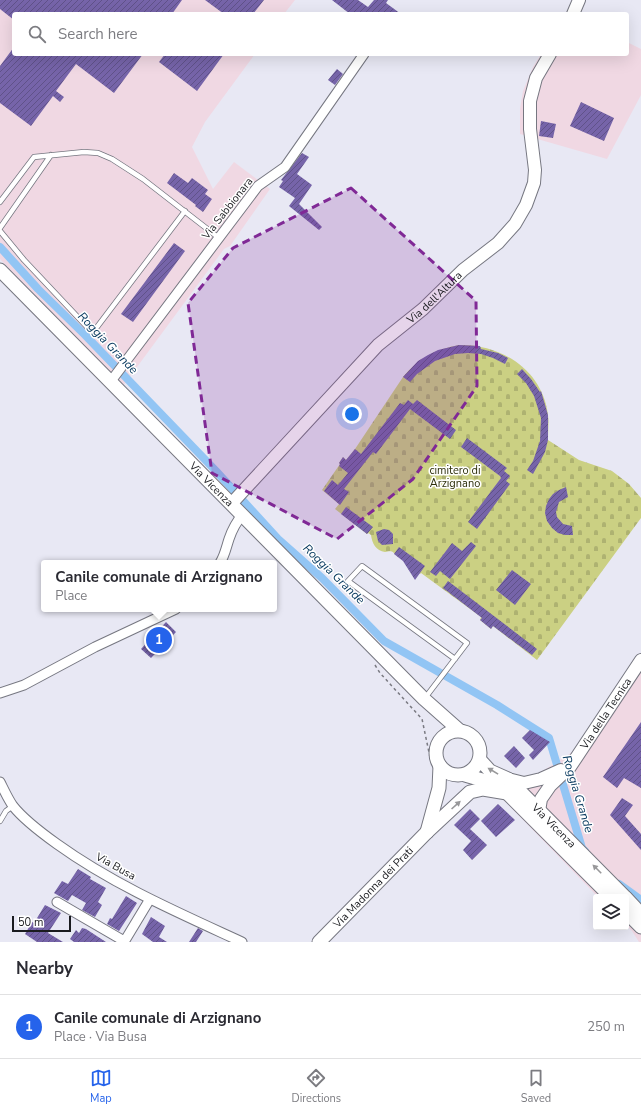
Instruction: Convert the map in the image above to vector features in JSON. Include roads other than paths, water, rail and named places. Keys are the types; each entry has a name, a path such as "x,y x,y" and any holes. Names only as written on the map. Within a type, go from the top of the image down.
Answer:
{"main road":[{"name":"Via Vicenza","path":"0,270 243,514 424,699 459,730 472,735 477,740 480,746 480,760 490,771 508,779 621,894"},
{"name":"Via Vicenza","path":"424,699 440,728 440,740 436,753 436,766 449,774 489,782 507,793 608,894"},
{"path":"440,740 448,733 459,730"},
{"path":"460,775 472,772 480,760"},
{"path":"427,832 438,788 436,766"},
{"name":"Via Madonna dei Prati","path":"427,832 448,785 460,775"},
{"name":"Via Madonna dei Prati","path":"319,942 427,832 470,792 483,789 507,793"},
{"name":"Via Vicenza","path":"629,902 641,914"},
{"path":"629,915 641,927"}],"street":[{"path":"574,12 579,0"},
{"name":"Via Sabbionara","path":"111,381 258,186 285,166 363,56"},
{"name":"Via dell'Altura","path":"232,503 378,345 423,309 463,270 498,243 515,224 526,206 534,183 535,170 530,129 530,101 536,78 549,56"},
{"path":"222,560 236,523 243,514"},
{"path":"0,693 24,685 95,647 170,612"},
{"name":"Via della Tecnica","path":"539,810 541,799 550,786 570,767 641,660"},
{"path":"508,779 524,783 541,779 570,767"},
{"name":"Via Busa","path":"0,782 13,806 40,833 68,852 94,869 150,899 242,942"},
{"path":"57,902 124,942 150,899"}],"lane":[{"path":"0,202 34,157 84,152 98,154 112,159 143,179 219,238"},
{"path":"51,155 0,230 24,260 88,328 94,331 185,211"},
{"path":"424,699 455,659 467,643 362,566 348,581 455,659"},
{"path":"0,821 6,811 13,806"}],"waterway":[{"name":"Roggia Grande","path":"0,247 38,289 85,335 216,471 278,539 322,578 384,641 497,705 549,738 582,848 585,851"},
{"name":"Roggia Grande","path":"619,884 641,900"}],"place":[{"name":"Canile comunale di Arzignano","path":"159,640"}],"park label":[{"name":"cimitero di Arzignano","path":"455,476"}]}
